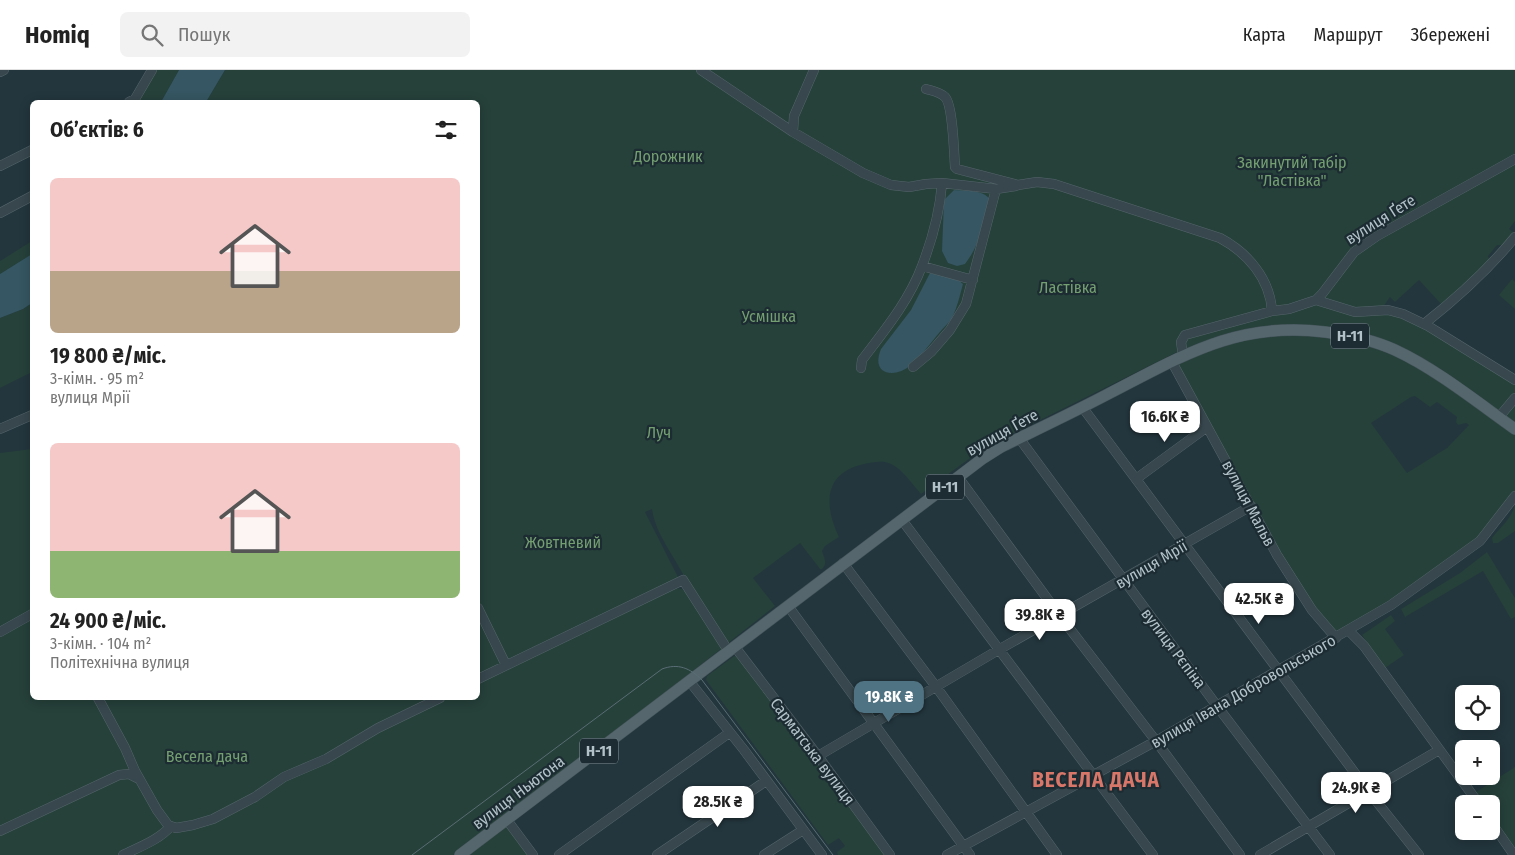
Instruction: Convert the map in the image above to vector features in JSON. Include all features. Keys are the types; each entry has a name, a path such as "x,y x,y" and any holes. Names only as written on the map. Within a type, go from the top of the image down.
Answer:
{"main road":[{"name":"Н-11","path":"1183,356 1228,338 1263,331 1295,329 1350,336 1380,344 1417,361 1515,429"},
{"name":"вулиця Ґете","path":"690,682 844,563 989,455 1019,438 1083,408 1183,356"},
{"name":"вулиця Ньютона","path":"460,855 690,682"}],"street":[{"path":"0,72 4,70"},
{"path":"134,100 152,70"},
{"path":"701,70 793,132 863,173 891,185 909,188 942,183 996,189 1037,182 1054,184 1220,238 1235,246 1250,258 1268,289 1272,311"},
{"path":"793,132 794,116 814,70"},
{"path":"926,89 940,93 947,99 950,109 955,167 962,171 1018,185"},
{"path":"0,166 30,151"},
{"name":"вулиця Ґете","path":"1316,300 1348,258 1361,247 1377,236 1515,159"},
{"path":"861,368 862,360 895,316 917,279 930,246 942,195 942,183"},
{"path":"914,367 931,352 950,330 966,304 996,189"},
{"path":"0,213 30,197"},
{"path":"1424,324 1488,268 1515,237"},
{"path":"922,266 973,280"},
{"path":"1183,356 1181,342 1185,335 1272,311 1289,309 1316,300 1355,312 1381,310 1396,312 1424,324 1515,380"},
{"name":"вулиця Мальв","path":"1172,362 1296,587 1312,610 1336,638"},
{"path":"1499,417 1515,398"},
{"path":"1083,408 1369,792 1419,855"},
{"path":"0,430 30,416"},
{"path":"1136,479 1208,427"},
{"name":"вулиця Рєпіна","path":"1019,438 1217,706 1330,855"},
{"path":"958,477 1240,855"},
{"name":"вулиця Івана Добровольського","path":"947,855 1156,741 1336,638 1409,593 1480,541 1515,496"},
{"name":"вулиця Мрії","path":"818,756 937,688 1000,649 1251,506"},
{"path":"902,520 1153,855"},
{"path":"844,563 937,688 1055,854"},
{"name":"Сарматська вулиця","path":"506,665 683,580 732,650 818,756 890,855"},
{"path":"788,606 970,855"},
{"path":"480,612 506,665 480,678"},
{"path":"0,632 30,615"},
{"path":"1349,630 1364,646 1472,795"},
{"path":"690,682 822,855"},
{"path":"99,700 140,779 164,820 176,828 193,825 213,818 256,797 284,778 326,759 378,728 436,700"},
{"path":"560,855 729,733"},
{"path":"1260,855 1439,750"},
{"path":"0,831 119,775 129,774 140,779"},
{"path":"657,855 766,781"},
{"path":"507,820 533,855"},
{"path":"123,855 158,837 172,826"},
{"path":"764,855 803,830"},
{"path":"1500,835 1514,855"}],"green space":[{"path":"152,70 179,70 162,100 130,100"},
{"path":"225,70 1515,70 1515,221 1509,229 1514,233 1504,245 1497,245 1488,256 1490,262 1442,305 1419,280 1395,302 1390,297 1381,310 1396,312 1515,380 1515,496 1480,541 1336,638 1312,610 1172,362 1181,350 996,442 977,453 921,494 903,473 888,463 871,463 851,468 834,483 830,492 831,514 839,537 825,546 822,551 825,560 824,567 820,569 800,543 753,578 775,606 728,643 700,603 665,543 655,523 652,509 645,512 680,581 674,588 682,589 688,594 722,648 694,670 687,680 453,855 0,855 0,453 30,449 30,700 480,700 480,100 207,100","holes":["1415,396 1430,407 1437,402 1457,417 1456,422 1458,425 1466,423 1469,425 1447,448 1407,473 1371,423 1411,397"]},
{"path":"30,242 30,256 0,274 0,261"},
{"path":"1512,279 1515,282 1515,309 1499,295"},
{"path":"30,304 30,373 0,388 0,318"},
{"path":"1515,502 1515,531 1498,543 1493,543 1492,538 1509,517"},
{"path":"1487,552 1515,598 1515,617 1511,619 1483,571 1405,617 1401,609 1460,573"},
{"path":"1391,615 1395,621 1385,629 1404,655 1385,668 1362,635"},
{"path":"737,654 887,855 838,855 837,852 845,846 839,838 828,845 706,680 707,676"},
{"path":"1515,767 1515,855 1500,834 1500,795 1473,794 1487,785 1500,785 1500,777"},
{"path":"509,823 533,855 466,855"}],"water":[{"path":"179,70 225,70 207,100 162,100"},
{"path":"954,190 984,194 991,201 984,226 974,250 965,264 957,266 948,263 942,251 944,200"},
{"path":"30,255 30,304 0,318 0,274"},
{"path":"930,273 957,279 963,284 954,314 911,365 898,372 886,372 881,369 879,364 878,358 881,349 911,310"}],"tram line":[{"path":"412,855 662,669 673,666 693,672 702,680 833,855"}],"district":[{"name":"ВЕСЕЛА ДАЧА","path":"1096,780"}],"park label":[{"name":"Дорожник","path":"668,156"},
{"name":"Закинутий табір \"Ластівка\"","path":"1292,171"},
{"name":"Ластівка","path":"1068,287"},
{"name":"Усмішка","path":"769,316"},
{"name":"Луч","path":"659,432"},
{"name":"Жовтневий","path":"563,542"},
{"name":"Весела дача","path":"207,756"}]}
